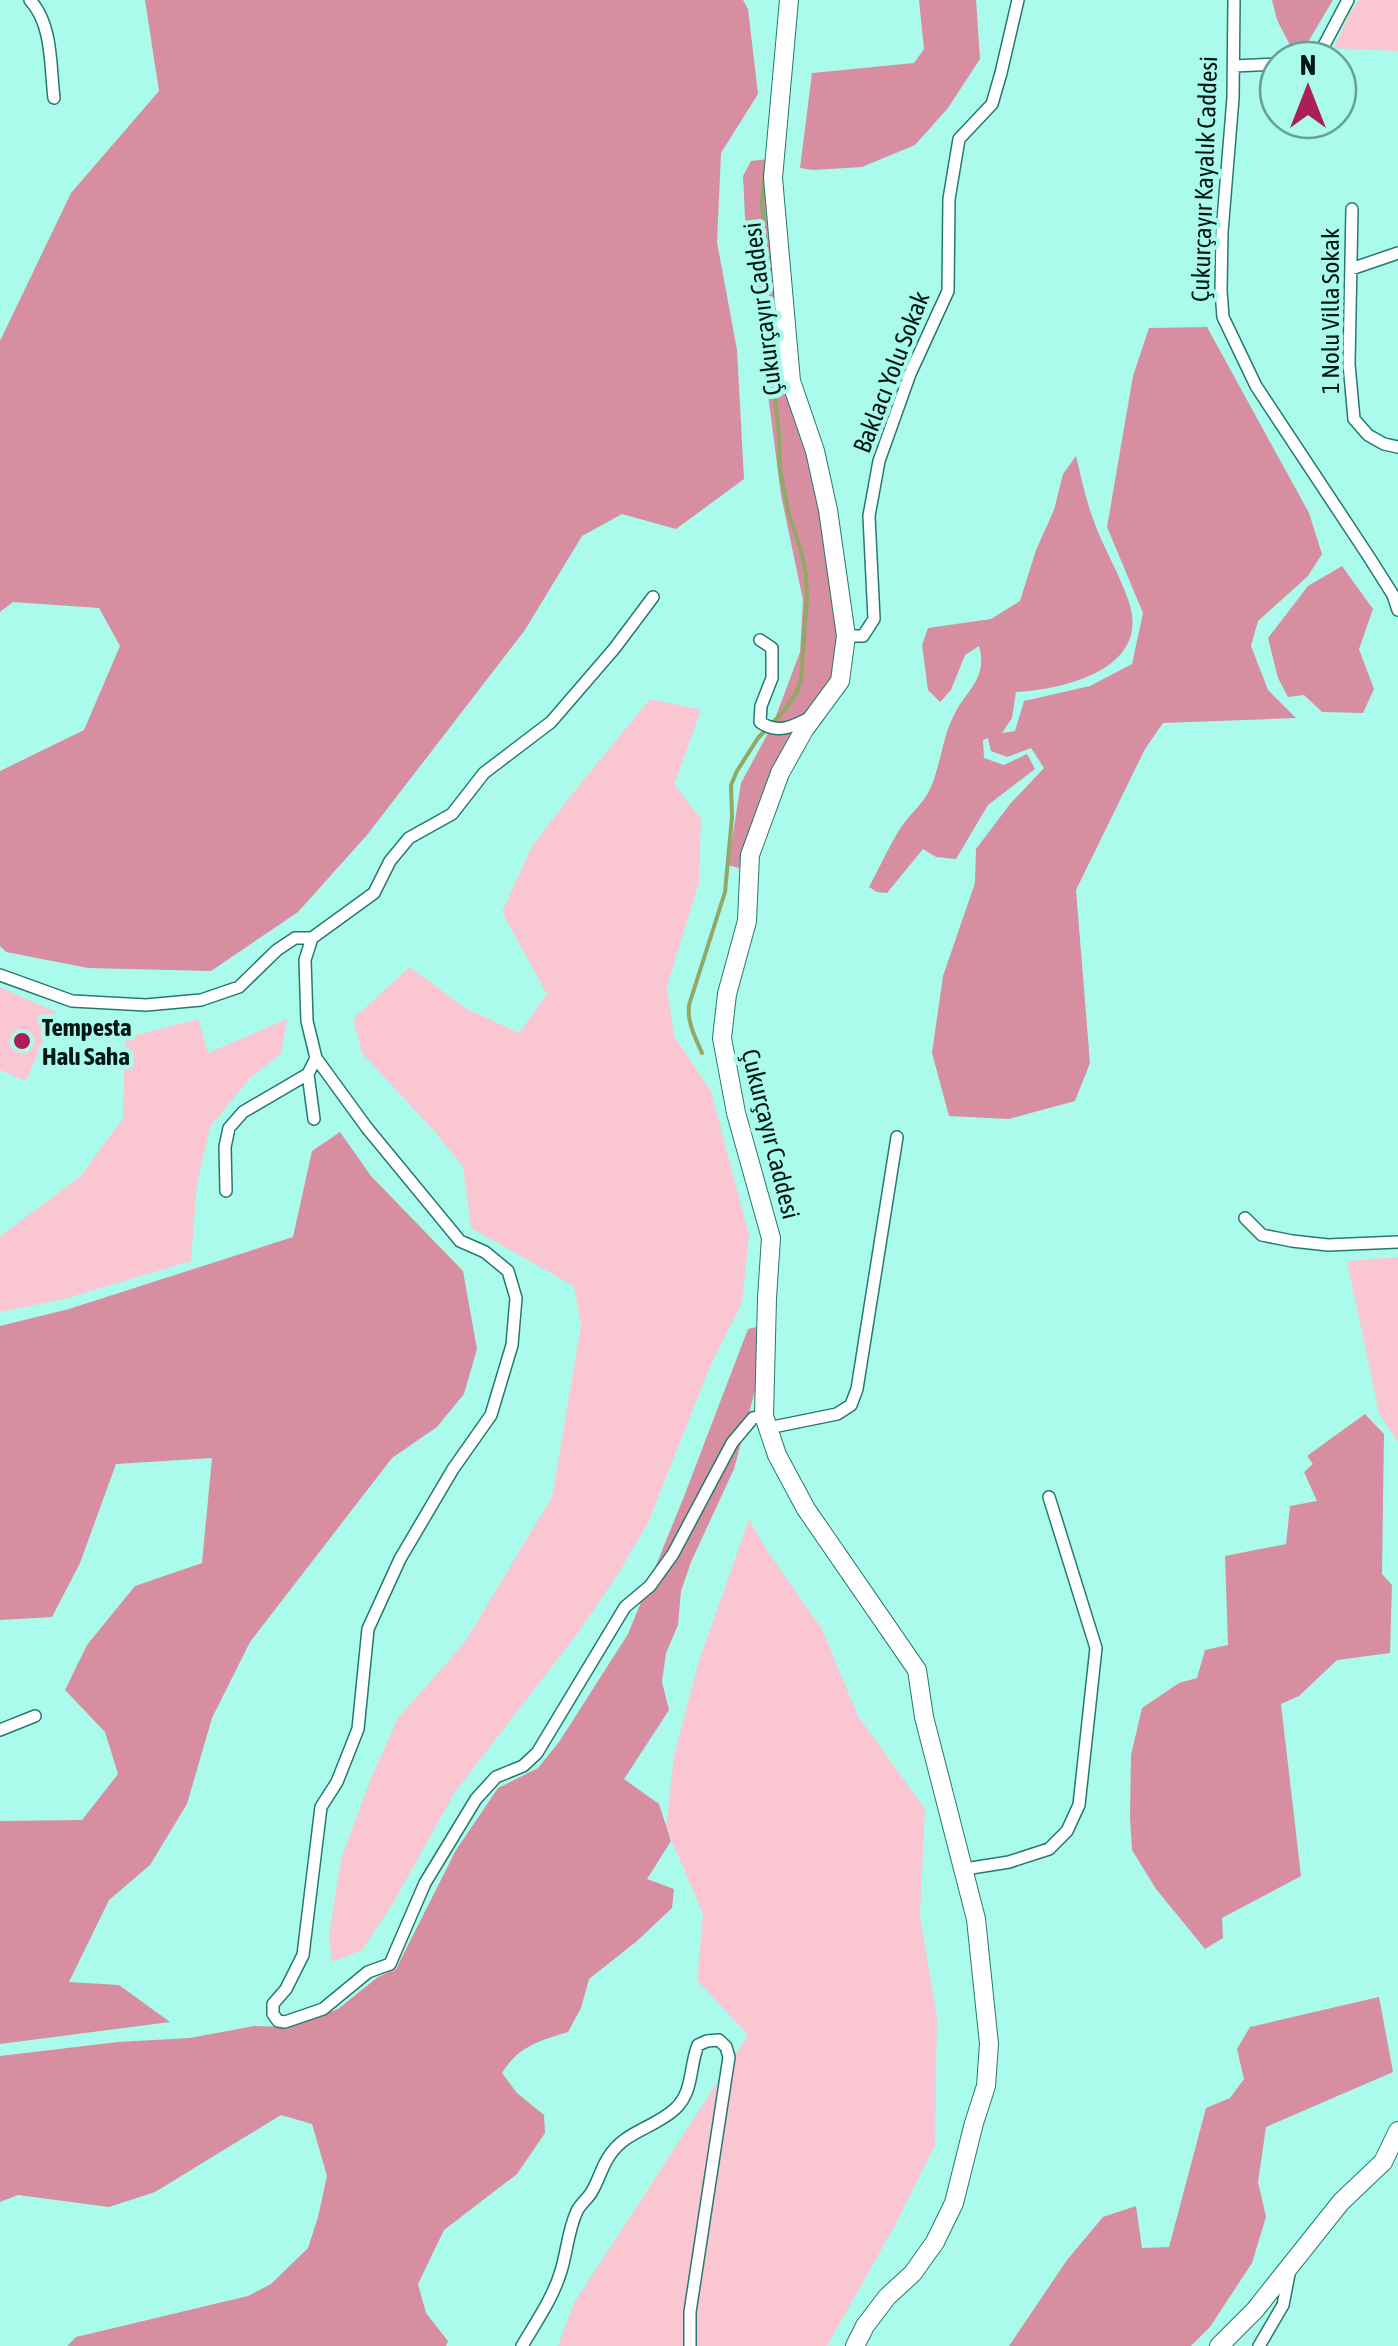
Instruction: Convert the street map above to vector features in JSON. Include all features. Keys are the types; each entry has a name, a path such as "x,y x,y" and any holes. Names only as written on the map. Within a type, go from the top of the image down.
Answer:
{"street":[{"path":"30,0 46,28 54,98"},
{"name":"Çukurçayır Caddesi","path":"789,0 772,178 791,381 815,451 828,510 846,636 840,680 804,730 780,774 750,855 747,921 728,994 722,1038 736,1112 771,1238 766,1422 777,1456 806,1509 917,1670 924,1716 976,1919 989,2044 986,2086 954,2203 935,2242 865,2326 855,2346"},
{"name":"Baklacı Yolu Sokak","path":"846,636 863,636 874,619 868,516 878,461 910,374 948,291 949,200 959,139 992,104 1018,0"},
{"name":"Çukurçayır Kayalık Caddesi","path":"1234,0 1233,98 1222,232 1223,317 1256,386 1393,595 1398,610"},
{"path":"1327,40 1348,0"},
{"path":"1234,66 1258,65"},
{"name":"1 Nolu Villa Sokak","path":"1352,209 1349,364 1354,419 1368,436 1398,447"},
{"path":"1350,270 1398,254"},
{"path":"653,596 614,649 550,722 484,773 452,814 409,838 390,861 374,893 312,938 305,960 307,1021 316,1058 367,1128 460,1241 485,1252 508,1272 516,1298 512,1345 490,1416 452,1469 400,1559 368,1630 358,1729 337,1782 321,1807 303,1955 274,2004 273,2014 278,2021 323,2008 368,1972 390,1964 425,1883 476,1799 496,1777 523,1766 537,1754 625,1607 650,1586 674,1554 732,1443 753,1418 766,1422 837,1414 852,1405 897,1138"},
{"path":"760,640 772,648 772,666 760,722 778,730 815,715"},
{"path":"0,975 72,1001 146,1005 201,1000 239,987 295,938 312,938"},
{"path":"226,1191 225,1148 230,1128 244,1112 308,1074 316,1058"},
{"path":"308,1074 314,1119"},
{"path":"1245,1218 1262,1235 1292,1241 1328,1245 1398,1242"},
{"path":"965,1869 1009,1862 1049,1849 1067,1832 1080,1804 1096,1648 1049,1496"},
{"path":"0,1730 35,1716"},
{"path":"522,2346 551,2296 577,2210 608,2157 625,2137 676,2108 689,2088 698,2045 719,2040 729,2056 690,2312 690,2346"},
{"path":"1219,2346 1255,2310 1341,2202 1383,2162 1398,2131"},
{"path":"1258,2346 1284,2305 1291,2265"}],"shaded area":[{"path":"145,0 743,0 748,9 758,94 721,153 717,242 737,350 744,479 676,529 622,514 582,536 525,630 367,835 298,912 211,971 88,968 6,952 0,946 0,771 84,730 120,646 99,608 13,602 0,612 0,341 71,193 159,91"},
{"path":"919,0 976,0 980,59 948,108 915,145 862,167 800,168 812,73 914,63 924,49"},
{"path":"1272,0 1333,0 1309,40 1287,40"},
{"path":"1359,0 1398,0 1398,51 1358,49 1358,40 1338,40"},
{"path":"769,159 768,195 840,639 837,667 829,686 752,829 739,868 728,865 741,783 773,724 800,652 803,600 781,495 745,217 743,176 751,161"},
{"path":"1207,327 1309,513 1322,554 1308,576 1258,621 1251,646 1268,690 1296,718 1163,723 1145,749 1076,890 1090,1063 1075,1101 1009,1119 949,1116 932,1053 943,976 975,883 976,849 1044,768 1031,748 1007,757 991,751 988,738 983,740 984,758 1004,765 1027,754 1035,769 988,805 956,859 936,857 923,849 887,893 869,887 898,832 930,789 950,724 981,667 979,646 965,655 951,690 940,702 928,690 922,645 928,628 991,619 1020,601 1054,510 1063,474 1076,456 1092,516 1129,602 1132,625 1128,644 1116,659 1079,680 1016,692 1012,718 1002,733 1015,731 1024,701 1090,686 1132,664 1143,613 1107,527 1133,376 1149,328"},
{"path":"1342,566 1373,609 1359,649 1374,689 1363,713 1322,712 1304,695 1288,697 1278,678 1268,638 1308,586"},
{"path":"650,699 701,710 674,784 701,819 699,882 667,986 674,1036 711,1091 749,1235 742,1303 711,1364 648,1523 618,1574 577,1634 455,1792 362,1950 332,1962 329,1935 341,1859 398,1718 465,1642 552,1497 581,1325 574,1286 471,1228 463,1167 362,1053 353,1019 410,967 465,1008 519,1033 547,994 502,912 532,846"},
{"name":"Tempesta Halı Saha","path":"0,987 56,1012 26,1081 0,1070"},
{"path":"198,1019 208,1053 287,1019 281,1054 250,1078 210,1127 197,1183 191,1261 64,1299 0,1312 0,1236 80,1177 123,1118 125,1038"},
{"path":"340,1132 371,1176 463,1271 477,1349 464,1394 437,1427 392,1458 250,1642 212,1718 187,1804 150,1865 109,1900 69,1982 119,1985 170,2022 0,2044 0,1821 82,1820 118,1774 105,1732 65,1690 87,1645 135,1586 202,1563 212,1458 116,1464 80,1563 52,1617 0,1620 0,1326 69,1309 293,1237 312,1151"},
{"path":"1398,1257 1398,1442 1379,1413 1347,1261"},
{"path":"756,1327 760,1372 734,1469 691,1562 681,1591 678,1625 666,1653 662,1682 669,1710 624,1779 659,1804 671,1841 647,1879 674,1889 672,1908 589,1979 581,2008 568,2032 523,2051 502,2073 517,2093 544,2115 545,2133 517,2174 444,2230 418,2284 426,2313 448,2341 446,2346 67,2346 76,2337 248,2296 271,2284 308,2248 327,2176 312,2124 281,2115 155,2192 109,2207 18,2195 0,2202 0,2056 190,2038 254,2026 291,2027 338,2009 378,1977 396,1969 456,1850 498,1788 538,1768 628,1634 748,1329"},
{"path":"1365,1414 1384,1434 1382,1574 1392,1585 1390,1653 1337,1660 1299,1696 1281,1704 1301,1876 1222,1918 1223,1938 1205,1949 1156,1889 1132,1850 1131,1755 1142,1708 1179,1683 1197,1678 1205,1650 1228,1645 1225,1556 1286,1544 1290,1506 1317,1501 1304,1472 1313,1464 1307,1456"},
{"path":"749,1519 822,1629 858,1716 925,1809 920,1916 937,2016 935,2145 827,2346 558,2346 574,2303 748,2035 697,1980 703,1914 666,1827 674,1755 699,1661"},
{"path":"1379,1997 1393,2072 1266,2127 1258,2182 1266,2217 1252,2263 1210,2327 1191,2346 1009,2346 1067,2260 1103,2217 1136,2206 1142,2248 1169,2247 1206,2108 1230,2098 1244,2079 1237,2049 1250,2027"}],"waterway":[{"path":"702,1053 690,1023 689,1005 725,892 731,785 758,738 797,692 807,596 801,550 780,470 762,203 765,168"}],"place":[{"name":"Tempesta Halı Saha","path":"22,1041"}]}
